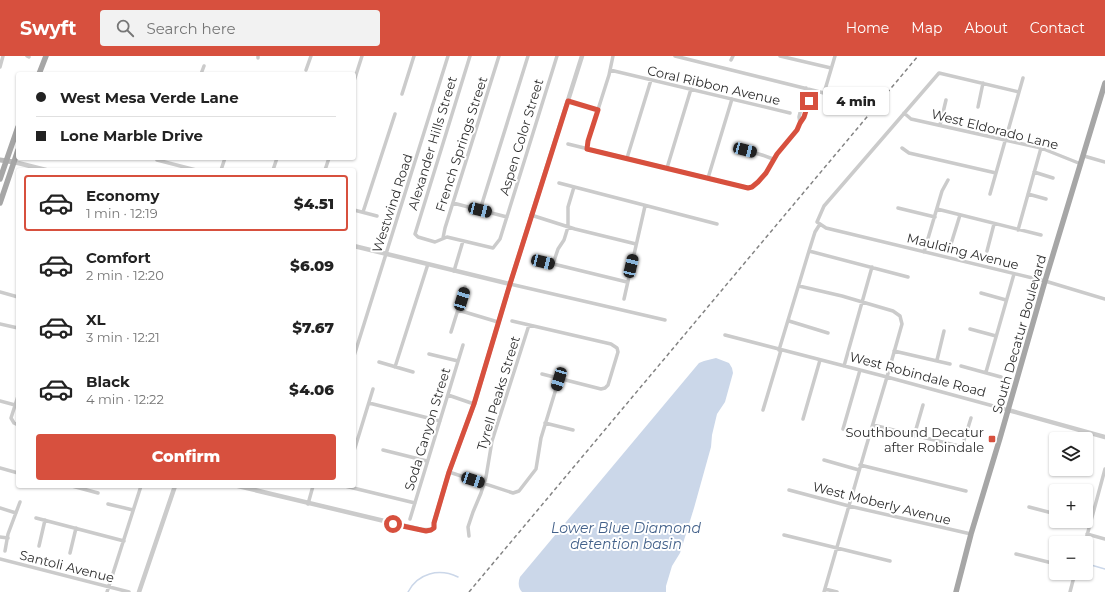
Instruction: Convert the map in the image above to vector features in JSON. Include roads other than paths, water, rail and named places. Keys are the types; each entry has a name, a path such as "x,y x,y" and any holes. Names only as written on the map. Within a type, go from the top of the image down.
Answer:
{"main road":[{"path":"41,72 46,56"},
{"name":"South Decatur Boulevard","path":"956,592 971,534 1045,281 1105,83"},
{"path":"0,179 3,160 16,131"},
{"path":"0,156 3,160 14,162"},
{"path":"0,203 16,156"}],"street":[{"path":"0,67 4,56"},
{"path":"306,70 311,56"},
{"path":"356,75 362,56"},
{"path":"402,94 414,56"},
{"name":"Westwind Road","path":"356,350 448,56"},
{"name":"Alexander Hills Street","path":"443,238 435,242 416,236 416,228 470,56"},
{"name":"French Springs Street","path":"443,238 499,56"},
{"path":"480,210 528,56"},
{"name":"Aspen Color Street","path":"463,241 491,248 496,246 500,239 557,56"},
{"path":"246,488 422,530 431,530 434,528 434,523 449,472 474,404 531,215 582,56"},
{"path":"587,149 588,141 614,56"},
{"path":"675,56 836,96"},
{"path":"780,56 831,68"},
{"path":"824,93 835,56"},
{"path":"202,72 204,66"},
{"name":"Coral Ribbon Avenue","path":"610,70 790,113"},
{"path":"763,410 809,251 824,206 939,73 1019,92"},
{"path":"990,194 1023,78"},
{"path":"627,158 651,80"},
{"path":"978,107 983,83"},
{"path":"800,123 799,116 806,88"},
{"path":"667,168 691,90"},
{"path":"568,144 748,188 752,187 758,182 766,173 773,159 797,130 804,117 812,90"},
{"path":"708,178 732,99"},
{"path":"940,125 946,100"},
{"path":"568,101 598,110"},
{"name":"West Eldorado Lane","path":"904,113 911,118 1041,148 1081,164"},
{"path":"363,212 395,114"},
{"path":"902,148 909,153 996,173"},
{"path":"1018,230 1041,148"},
{"path":"745,150 773,159"},
{"path":"1084,156 1105,162"},
{"path":"157,160 188,168"},
{"path":"171,164 172,160"},
{"path":"14,162 38,168"},
{"path":"1034,172 1053,178"},
{"path":"924,252 942,191 948,180"},
{"path":"559,183 717,224"},
{"path":"553,264 568,227 569,202 574,187"},
{"path":"1028,194 1046,198"},
{"path":"453,203 507,217"},
{"path":"624,299 645,206"},
{"path":"898,208 934,217"},
{"path":"937,209 1041,236"},
{"path":"356,210 377,216"},
{"path":"531,215 568,227 636,244"},
{"path":"951,244 960,215"},
{"name":"Maulding Avenue","path":"818,223 826,228 1045,281 1105,299"},
{"path":"987,251 994,224"},
{"path":"443,238 447,237 463,241 454,270"},
{"path":"356,246 665,320"},
{"path":"809,251 908,277"},
{"path":"534,259 627,282"},
{"path":"395,367 428,264"},
{"path":"844,366 872,267"},
{"path":"986,372 1014,274"},
{"path":"799,286 842,296 893,311 900,316 902,324 824,590 837,592"},
{"path":"451,332 465,287"},
{"path":"0,292 16,296"},
{"path":"981,293 1006,300"},
{"path":"458,310 498,322"},
{"path":"512,320 611,344 617,348 618,352 608,385 601,390 542,374"},
{"path":"789,321 828,332"},
{"path":"0,324 16,328"},
{"name":"Tyrell Peaks Street","path":"469,536 467,530 488,471 492,441 529,325"},
{"path":"970,329 996,336"},
{"path":"937,360 944,331"},
{"name":"West Robindale Road","path":"725,335 887,377 1105,437"},
{"name":"Soda Canyon Street","path":"410,519 463,345"},
{"path":"894,351 950,364"},
{"path":"429,354 458,361"},
{"path":"803,420 820,360"},
{"path":"379,362 413,372"},
{"path":"961,366 1001,377"},
{"path":"843,429 860,370"},
{"path":"449,472 513,493 519,491 536,469 539,444 559,379"},
{"path":"356,445 373,388"},
{"path":"448,395 474,404"},
{"path":"0,401 15,405"},
{"path":"16,402 11,418 16,424"},
{"path":"369,403 440,421"},
{"path":"914,436 923,405"},
{"path":"962,447 971,418"},
{"path":"545,423 573,430"},
{"path":"873,425 979,451"},
{"path":"383,450 427,462"},
{"path":"824,460 859,470"},
{"path":"860,465 966,491"},
{"path":"0,468 16,472"},
{"path":"1093,513 1105,469"},
{"path":"82,488 98,493"},
{"path":"107,592 140,488"},
{"path":"139,592 174,488"},
{"path":"308,504 312,488"},
{"path":"353,488 415,503"},
{"name":"West Moberly Avenue","path":"790,490 849,506 971,534"},
{"path":"4,551 20,502"},
{"path":"108,504 134,510"},
{"path":"1028,506 1049,512"},
{"path":"0,508 16,513"},
{"path":"36,518 124,541"},
{"path":"38,546 45,520"},
{"path":"70,553 76,528"},
{"path":"1089,528 1087,534 1105,539"},
{"path":"784,535 890,561"},
{"path":"0,537 8,538"},
{"path":"1016,554 1049,562"},
{"name":"Santoli Avenue","path":"0,559 129,592"},
{"path":"1070,592 1074,580"}],"water":[{"name":"Lower Blue Diamond detention basin","path":"716,358 729,363 733,373 725,402 717,414 711,447 694,508 680,553 672,566 666,586 666,592 522,592 519,585 520,577 699,363"}],"waterway":[{"path":"1093,566 1105,569"},
{"path":"408,592 417,580 430,574 444,573 458,577"}],"railway":[{"path":"469,592 918,56"}],"place":[{"name":"Southbound Decatur after Robindale","path":"992,439"}]}
